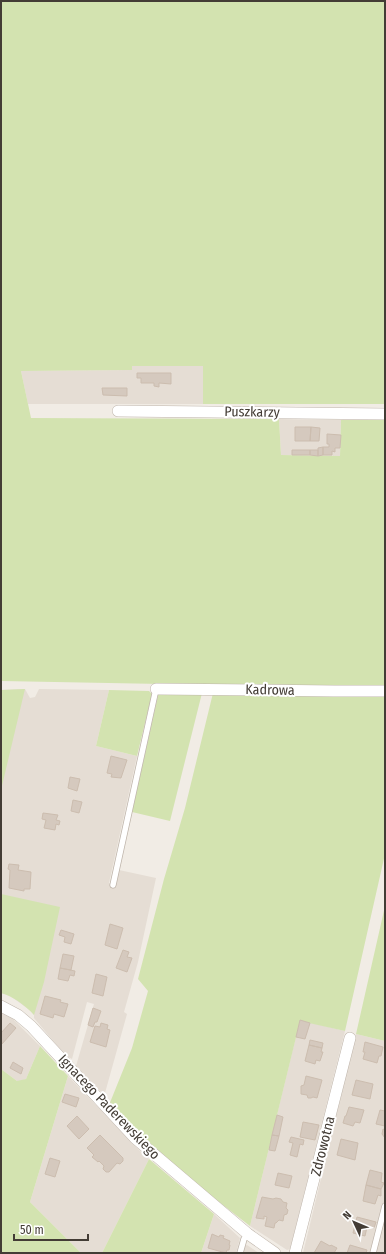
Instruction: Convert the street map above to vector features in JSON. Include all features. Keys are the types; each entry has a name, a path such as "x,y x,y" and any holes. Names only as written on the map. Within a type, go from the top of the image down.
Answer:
{"street":[{"name":"Puszkarzy","path":"118,411 385,414"},
{"name":"Kadrowa","path":"156,688 334,692 385,691"},
{"name":"Ignacego Paderewskiego","path":"1,1006 18,1015 31,1026 112,1114 146,1147 248,1234 274,1253"},
{"name":"Zdrowotna","path":"295,1253 350,1038"}],"lane":[{"path":"112,884 156,688"},
{"path":"373,1253 385,1206"},
{"path":"240,1253 244,1239 248,1234"}],"shaded area":[{"path":"132,366 203,366 203,404 28,404 21,371 132,370"},
{"path":"279,419 341,420 340,456 281,455"},
{"path":"25,689 30,698 35,697 39,689 109,690 96,746 137,756 109,883 113,885 119,870 156,878 138,962 124,1012 127,1014 105,1093 103,1094 76,1066 94,1004 87,1002 72,1059 65,1055 34,1018 31,1011 9,995 1,993 1,690"},
{"path":"1,1010 9,1015 40,1046 26,1079 21,1081 17,1081 1,1069"},
{"path":"300,1020 345,1031 290,1249 287,1250 250,1226"},
{"path":"356,1034 385,1041 385,1253 303,1253"},
{"path":"68,1076 149,1159 102,1253 81,1253 30,1202"},
{"path":"214,1214 240,1238 236,1253 201,1253"},
{"path":"247,1245 259,1253 243,1253 245,1246"}],"green space":[{"path":"1,1 385,1 385,404 203,404 203,366 132,366 132,370 21,371 31,418 279,419 281,455 340,456 341,420 385,420 385,688 1,681"},
{"path":"25,689 1,790 1,690"},
{"path":"109,690 149,691 152,694 137,756 96,746"},
{"path":"159,691 202,693 170,821 132,812"},
{"path":"213,693 385,694 385,854 345,1031 300,1021 250,1226 143,1143 127,1119 109,1105 132,1048 148,991 138,979 164,879 185,808"},
{"path":"1,894 60,907 44,982 34,1015 10,996 1,993"},
{"path":"385,906 385,1041 356,1034"},
{"path":"40,1046 68,1076 30,1202 81,1253 1,1253 1,1069 17,1081 26,1079"},
{"path":"149,1159 214,1214 201,1253 102,1253"}],"building":[{"path":"137,373 171,373 171,384 159,383 159,387 154,386 154,383 141,383 141,378 137,378"},
{"path":"102,388 127,388 127,396 103,395"},
{"path":"295,427 311,427 310,441 295,441"},
{"path":"311,427 320,428 319,441 310,441"},
{"path":"327,434 341,435 340,448 335,448 335,452 332,451 332,455 323,455 323,447 329,447 329,444 327,444"},
{"path":"323,447 323,455 318,456 318,448"},
{"path":"292,450 310,450 310,455 292,455"},
{"path":"310,450 318,450 318,456 310,455"},
{"path":"111,756 127,760 121,778 111,777 112,774 107,773"},
{"path":"70,777 80,779 77,791 68,788"},
{"path":"73,800 82,802 79,813 71,811"},
{"path":"43,813 58,815 56,820 60,821 59,825 56,824 55,830 44,828 46,820 42,819"},
{"path":"9,864 19,865 18,870 31,872 30,889 24,889 24,891 9,888"},
{"path":"110,924 123,928 117,949 105,945"},
{"path":"61,930 74,934 71,944 64,942 65,937 59,935"},
{"path":"123,950 129,952 127,957 132,958 127,972 116,968"},
{"path":"63,954 74,956 71,970 60,968"},
{"path":"60,968 75,971 74,976 70,975 68,981 58,979"},
{"path":"96,974 107,977 103,996 92,993"},
{"path":"45,996 61,1000 60,1002 68,1004 64,1017 54,1014 53,1018 40,1014"},
{"path":"93,1008 101,1011 97,1022 95,1022 93,1027 88,1025"},
{"path":"300,1020 310,1023 305,1039 296,1037"},
{"path":"10,1023 16,1028 2,1044 1,1033"},
{"path":"101,1023 108,1025 107,1029 110,1030 106,1047 90,1042 95,1026 100,1027"},
{"path":"310,1040 323,1043 322,1048 309,1045"},
{"path":"365,1042 383,1047 381,1056 379,1056 377,1063 363,1059"},
{"path":"309,1045 322,1048 321,1052 323,1052 320,1061 316,1060 315,1064 305,1061"},
{"path":"13,1062 23,1068 21,1074 10,1068"},
{"path":"306,1076 322,1080 317,1098 308,1098 307,1095 301,1094 301,1086 304,1085"},
{"path":"356,1080 373,1084 370,1099 352,1095"},
{"path":"65,1094 79,1098 76,1107 62,1102"},
{"path":"349,1107 364,1110 360,1123 355,1122 353,1126 343,1123"},
{"path":"380,1110 385,1111 385,1126 376,1124"},
{"path":"277,1115 283,1117 279,1136 272,1135"},
{"path":"77,1116 89,1129 79,1139 67,1126"},
{"path":"303,1122 319,1125 315,1140 300,1137"},
{"path":"383,1129 385,1130 385,1138 382,1134"},
{"path":"100,1135 123,1158 123,1161 120,1164 117,1163 109,1172 106,1172 103,1169 104,1166 92,1157 94,1155 87,1148"},
{"path":"272,1135 279,1136 275,1151 269,1150"},
{"path":"291,1137 304,1140 303,1145 300,1144 297,1157 290,1155 293,1143 289,1142"},
{"path":"341,1139 358,1143 355,1160 337,1155"},
{"path":"50,1158 60,1161 55,1177 45,1174"},
{"path":"370,1170 382,1173 381,1182 384,1183 381,1189 366,1185"},
{"path":"278,1173 292,1176 289,1188 275,1185"},
{"path":"366,1185 381,1189 381,1196 378,1195 375,1204 363,1201"},
{"path":"262,1197 281,1199 283,1202 287,1203 287,1214 284,1215 283,1221 279,1220 275,1223 274,1228 265,1226 267,1217 264,1216 264,1219 256,1218"},
{"path":"357,1217 376,1222 374,1228 367,1227 365,1236 353,1233"},
{"path":"212,1234 219,1237 220,1235 224,1236 223,1238 230,1241 229,1250 227,1250 226,1253 208,1248"},
{"path":"321,1241 337,1248 334,1253 314,1253"},
{"path":"350,1245 367,1250 366,1253 347,1253"}]}
